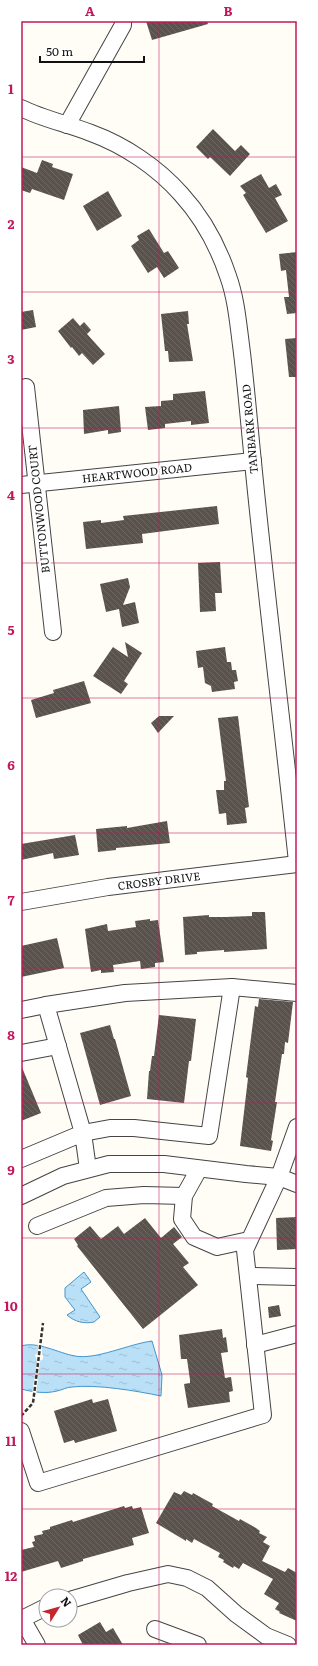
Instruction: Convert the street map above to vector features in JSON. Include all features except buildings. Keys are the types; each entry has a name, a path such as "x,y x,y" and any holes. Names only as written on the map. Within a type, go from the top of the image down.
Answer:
{"street":[{"path":"67,125 123,25 123,21"},
{"name":"TANBARK ROAD","path":"21,108 93,134 115,144 139,158 155,170 184,198 200,219 216,246 229,278 238,314 246,382 253,461 297,863"},
{"name":"BUTTONWOOD COURT","path":"26,387 29,484 53,632"},
{"name":"HEARTWOOD ROAD","path":"29,484 253,461"},
{"name":"CROSBY DRIVE","path":"21,902 108,887 297,863"},
{"path":"21,1159 83,1133 110,1128 134,1128 209,1136 232,987"},
{"path":"21,1010 125,993 232,987 297,993"},
{"path":"46,1005 83,1133 88,1169"},
{"path":"21,1053 58,1046"},
{"path":"21,1431 38,1483 263,1415 244,1250 280,1177 297,1127"},
{"path":"21,1196 63,1176 109,1164 164,1164 280,1177 297,1184"},
{"path":"199,1169 184,1196 182,1219 194,1237 217,1247 249,1240"},
{"path":"37,1226 106,1198 144,1195 184,1196"},
{"path":"248,1276 297,1277"},
{"path":"255,1345 297,1334"},
{"path":"78,1598 128,1583 168,1574 187,1578 206,1588 236,1614 256,1638 266,1636 288,1645"},
{"path":"37,1645 22,1619 38,1611"},
{"path":"155,1629 198,1645"}],"path":[{"path":"21,1416 33,1403 42,1323"}],"water":[{"path":"84,1272 91,1282 81,1289 100,1317 94,1322 87,1323 80,1322 67,1315 75,1310 65,1297 65,1288"},
{"path":"152,1341 162,1375 161,1396 129,1390 93,1386 70,1387 48,1392 34,1392 21,1389 21,1346 41,1346 68,1355 83,1357 103,1354"}],"pier":[{"path":"38,1344 42,1345 43,1359 40,1361 36,1395 32,1394 37,1361 35,1355 38,1353"}]}
